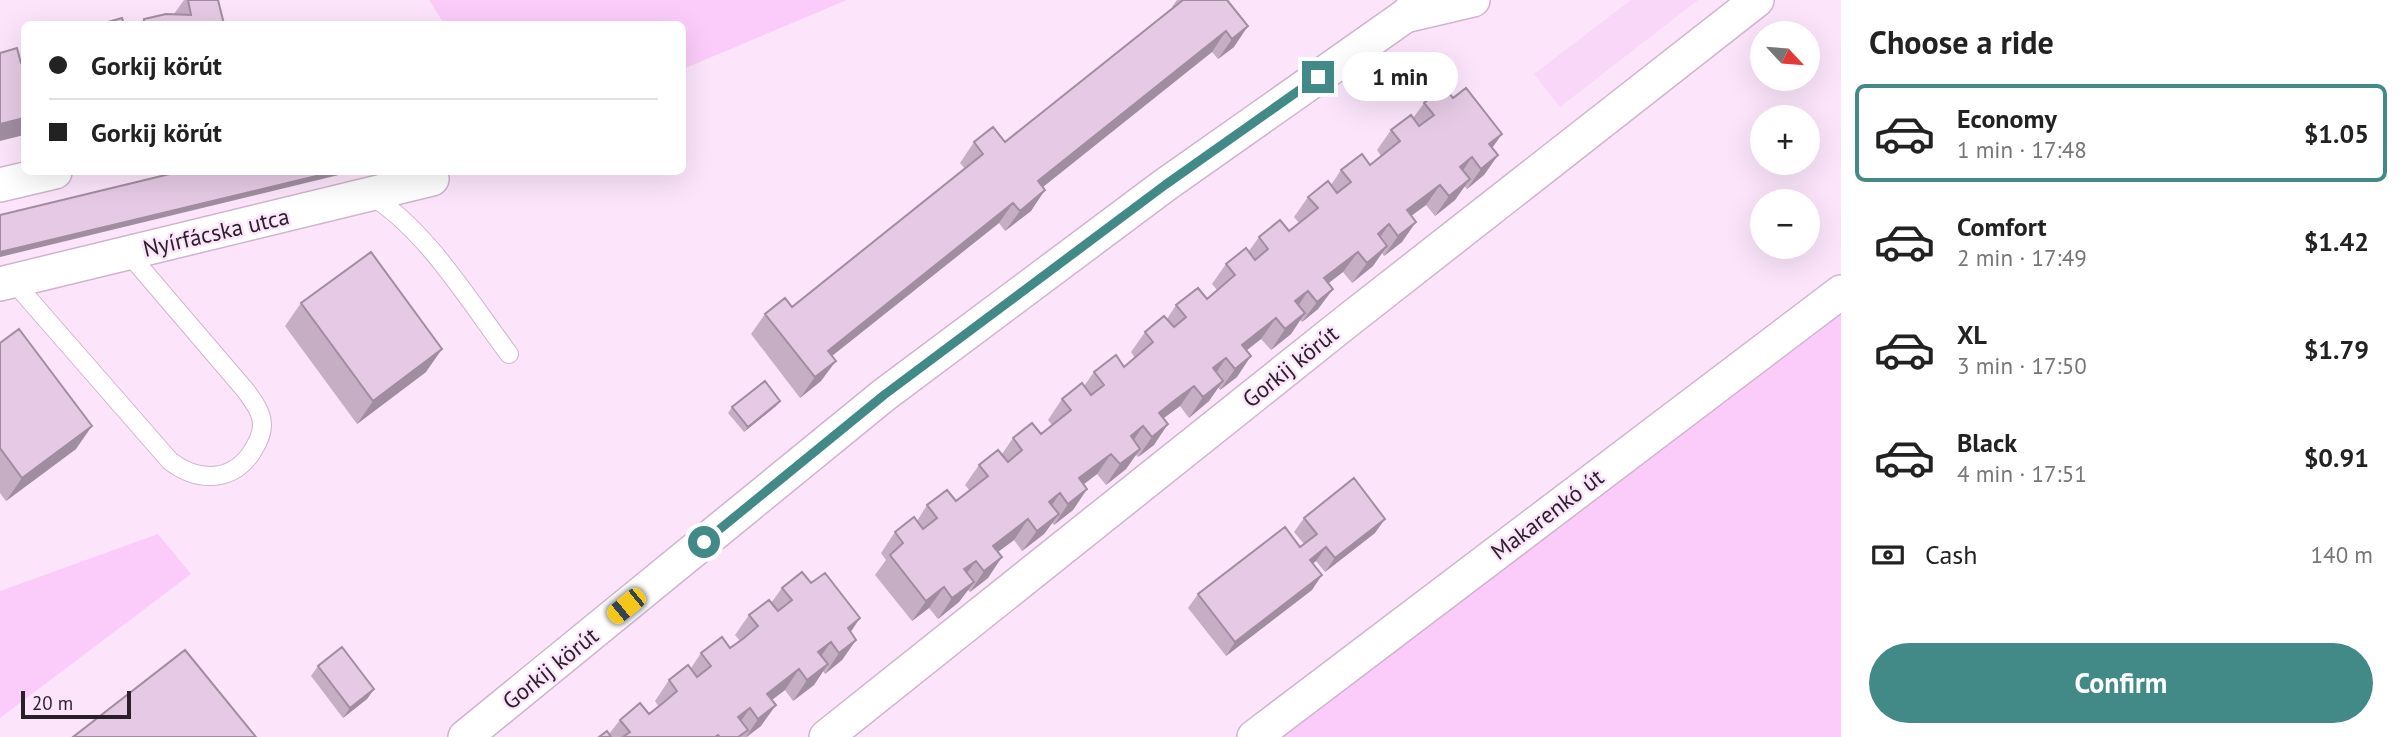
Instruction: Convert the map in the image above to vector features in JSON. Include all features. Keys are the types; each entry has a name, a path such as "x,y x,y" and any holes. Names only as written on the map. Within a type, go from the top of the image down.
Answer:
{"street":[{"name":"Gorkij körút","path":"465,737 884,395 1165,185 1413,8 1473,0"},
{"name":"Gorkij körút","path":"826,737 1335,330 1757,0"},
{"path":"0,185 42,175"},
{"name":"Nyírfácska utca","path":"6,282 432,179"},
{"name":"Makarenkó út","path":"1254,737 1841,292"}],"lane":[{"path":"370,195 397,214 416,232 509,354"},
{"path":"6,282 170,461 181,470 198,475 230,474 244,464 258,444 262,425 258,408 128,253"}],"shaded area":[{"path":"429,0 847,0 686,68 686,21 442,21"},
{"path":"1631,0 1698,0 1560,107 1534,74"},
{"path":"1841,292 1841,737 1254,737"},
{"path":"158,534 191,574 0,718 0,591"}],"building":[{"path":"188,0 218,0 223,21 144,21 166,14 191,15"},
{"path":"1183,0 1227,0 1248,26 1232,39 1226,31 1038,181 1045,190 1020,211 1013,203 828,351 836,361 815,377 765,314 785,298 792,307 983,154 974,142 993,127 1005,142"},
{"path":"17,48 21,63 21,119 0,124 0,53"},
{"path":"1444,87 1453,98 1466,88 1502,134 1489,144 1498,155 1481,169 1472,157 1460,167 1470,179 1449,196 1440,185 1407,210 1416,222 1398,236 1389,224 1378,234 1387,246 1367,263 1358,252 1324,278 1333,289 1317,302 1308,291 1295,301 1305,313 1285,329 1276,318 1242,345 1251,356 1235,369 1226,358 1213,368 1223,381 1203,397 1194,386 1175,400 1159,413 1168,424 1152,437 1143,426 1131,436 1140,449 1120,464 1111,454 1079,478 1087,489 1068,504 1060,493 1049,502 1059,514 1037,531 1028,519 993,546 1002,557 984,571 976,561 964,569 974,582 952,598 944,587 926,601 890,555 903,543 895,532 914,517 923,529 937,518 927,505 947,490 956,501 988,476 979,465 998,450 1008,462 1022,450 1013,438 1032,423 1041,434 1071,410 1062,399 1082,383 1091,395 1104,385 1094,372 1116,355 1124,367 1153,342 1145,332 1164,316 1174,327 1186,317 1176,305 1198,288 1207,299 1235,275 1226,264 1246,248 1255,260 1268,249 1259,237 1280,220 1289,231 1318,208 1308,197 1328,181 1337,193 1351,182 1341,170 1362,154 1370,165 1400,141 1391,130 1411,115 1419,126 1434,115 1424,103"},
{"path":"166,175 321,175 0,252 0,215"},
{"path":"371,252 442,349 373,401 301,303"},
{"path":"19,329 92,426 22,478 0,448 0,343"},
{"path":"765,381 780,401 748,427 732,407"},
{"path":"1354,478 1385,519 1335,558 1326,547 1310,560 1322,575 1235,642 1198,594 1285,527 1300,547 1317,534 1304,518"},
{"path":"802,572 811,583 825,573 860,618 848,628 856,640 839,653 831,642 818,652 828,664 807,680 799,669 767,694 776,705 758,719 750,708 738,717 748,730 738,737 623,737 630,732 620,720 640,703 649,714 663,703 677,691 669,680 688,665 697,677 711,666 701,653 722,637 730,648 744,638 758,626 749,615 769,600 778,611 792,600 782,588"},
{"path":"342,647 374,689 350,708 318,666"},
{"path":"185,650 256,737 73,737"},
{"path":"607,731 611,737 599,737"}],"route":[{"path":"704,542 884,395 1165,185 1318,77"}]}
